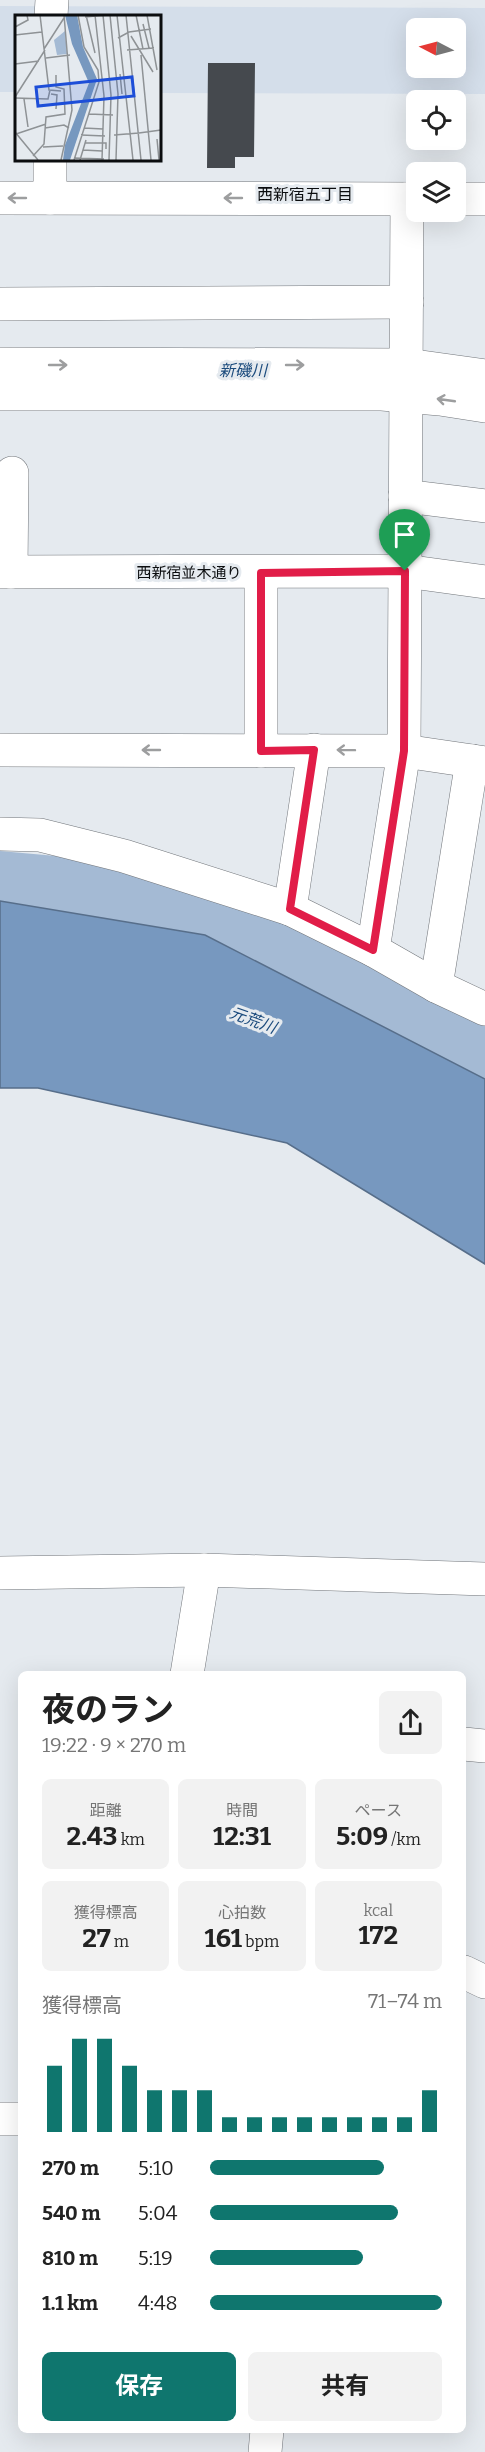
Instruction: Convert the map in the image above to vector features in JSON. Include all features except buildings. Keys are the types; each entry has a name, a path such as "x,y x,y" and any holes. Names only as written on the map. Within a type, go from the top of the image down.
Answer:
{"street":[{"path":"51,15 52,0"},
{"path":"50,160 50,198"},
{"path":"0,198 406,199"},
{"path":"466,199 485,199"},
{"path":"373,950 404,751 406,303 411,222"},
{"path":"0,304 406,303"},
{"path":"0,364 406,381 485,376"},
{"path":"0,394 382,394 406,381 485,406"},
{"path":"6,572 12,473"},
{"path":"405,496 485,506"},
{"name":"西新宿並木通り","path":"6,572 405,571 485,582"},
{"path":"261,573 261,751"},
{"path":"0,750 404,751 478,762 436,986"},
{"path":"290,909 314,750"},
{"path":"0,834 40,835 124,856 290,909 373,950 436,986 485,1009"},
{"path":"187,1671 204,1570"},
{"path":"0,1572 204,1570 485,1580"},
{"path":"466,1743 485,1746"},
{"path":"466,1973 485,1982"},
{"path":"0,2119 18,2119"},
{"path":"265,2452 267,2433"}],"shaded area":[{"path":"0,6 485,8 485,94 466,94 466,90 406,90 406,94 160,93 160,15 15,15 15,92 0,92"},
{"path":"0,851 56,856 230,895 485,1025 485,1079 205,935 0,901"}],"water":[{"name":"元荒川","path":"0,901 205,935 485,1079 485,1264 287,1143 38,1088 0,1088"}],"district":[{"name":"西新宿五丁目","path":"305,194"}],"route":[{"path":"405,571 404,751 373,950 290,909 314,750 261,751 261,573 405,571"}],"water label":[{"name":"新磯川","path":"243,370"}]}
